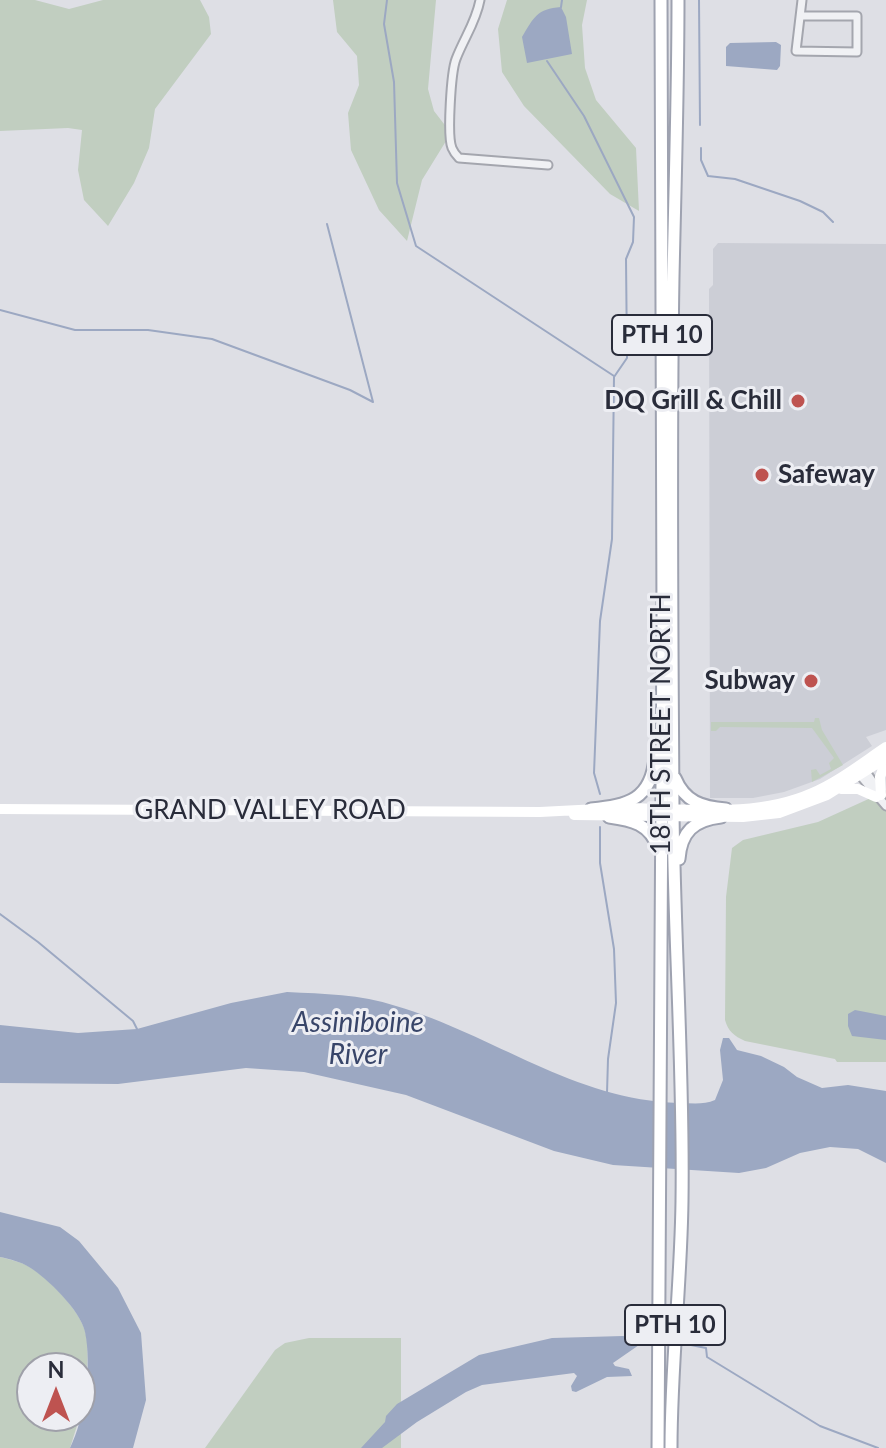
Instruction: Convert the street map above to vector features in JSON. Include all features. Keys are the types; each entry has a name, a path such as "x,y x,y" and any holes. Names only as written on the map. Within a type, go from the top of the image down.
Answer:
{"main road":[{"name":"18TH STREET NORTH","path":"661,0 661,670 682,1068 682,1202 671,1448"},
{"name":"PTH 10","path":"678,0 678,128"},
{"name":"18TH STREET NORTH","path":"658,1448 661,868 673,762 673,347 678,128"},
{"path":"591,809 633,800 651,781 661,670"},
{"path":"835,791 886,747"},
{"path":"674,911 683,837 696,823 724,813 803,797 886,759"},
{"path":"882,801 880,777 886,759"},
{"path":"673,762 676,783 691,801 724,813"},
{"path":"667,813 779,813 835,791 858,789 882,801"},
{"name":"GRAND VALLEY ROAD","path":"0,809 540,812 591,809 667,813"},
{"name":"GRAND VALLEY ROAD","path":"540,812 609,817 667,813"},
{"path":"609,817 634,821 647,829 657,846 661,868"}],"street":[{"path":"480,0 476,18 455,61 452,76 452,151 459,158 548,165"},
{"path":"802,0 796,51 857,52 857,16 802,16"},
{"path":"662,128 678,128"},
{"path":"860,770 882,801"}],"shaded area":[{"path":"718,243 886,244 886,730 866,737 872,746 820,779 784,792 753,798 710,798 709,289 713,285 713,249"}],"green space":[{"path":"0,0 35,0 69,9 103,0 200,0 209,17 211,34 155,109 149,148 134,183 108,226 84,200 78,170 82,130 0,131"},
{"path":"333,0 436,0 428,89 434,111 451,133 422,180 407,241 379,210 351,150 348,113 359,85 357,56 337,32"},
{"path":"507,0 587,0 582,25 585,68 596,100 636,148 639,211 610,194 524,106 502,72 498,29"},
{"path":"815,718 819,718 822,730 843,765 812,782 811,770 816,769 820,775 831,769 829,763 834,758 812,728 720,727 711,731 711,722 814,722"},
{"path":"886,791 886,1062 837,1062 835,1059 738,1037 725,1020 726,897 732,848 743,840 818,822"},
{"path":"0,1257 24,1264 59,1292 84,1328 87,1352 16,1352 16,1432 75,1432 70,1448 0,1448"},
{"path":"309,1338 401,1338 401,1448 205,1448 275,1350 285,1343"}],"water":[{"path":"561,7 566,17 572,54 527,63 522,37 526,30 541,12"},
{"path":"776,42 781,45 777,70 726,66 726,47 730,43"},
{"name":"Assiniboine River","path":"287,992 382,1002 432,1018 569,1079 604,1091 679,1103 715,1100 723,1080 720,1050 723,1038 729,1038 737,1050 761,1056 822,1088 848,1085 886,1091 886,1163 858,1149 830,1147 800,1153 766,1168 739,1173 613,1165 554,1151 406,1095 304,1072 246,1068 118,1084 0,1083 0,1025 78,1033 137,1029 231,1003"},
{"path":"855,1010 886,1016 886,1040 852,1036 848,1014"},
{"path":"0,1212 60,1227 79,1241 118,1288 141,1333 146,1400 133,1448 70,1448 76,1432 96,1432 96,1352 87,1352 85,1332 77,1315 45,1279 26,1265 0,1257"},
{"path":"623,1336 639,1345 613,1363 629,1369 632,1376 607,1377 576,1392 572,1391 571,1386 577,1376 574,1373 482,1385 417,1422 382,1448 361,1448 397,1404 479,1355 552,1338"}],"waterway":[{"path":"387,0 384,24 394,82 397,183 416,246 614,376"},
{"path":"561,7 562,0"},
{"path":"699,0 700,125"},
{"path":"547,61 584,116 634,217 633,242 626,259 627,358 614,377 612,539 600,621 594,773 600,794"},
{"path":"701,148 701,160 708,176 735,179 800,201 823,212 833,222"},
{"path":"0,310 75,330 148,330 212,339 350,390 373,402 327,224"},
{"path":"600,827 600,863 614,949 616,1003 607,1093"},
{"path":"0,914 133,1021 137,1029"},
{"path":"691,1345 706,1348 707,1357 820,1426 878,1448"}],"place":[{"name":"DQ Grill & Chill","path":"798,401"},
{"name":"Safeway","path":"762,475"},
{"name":"Subway","path":"811,681"}]}
